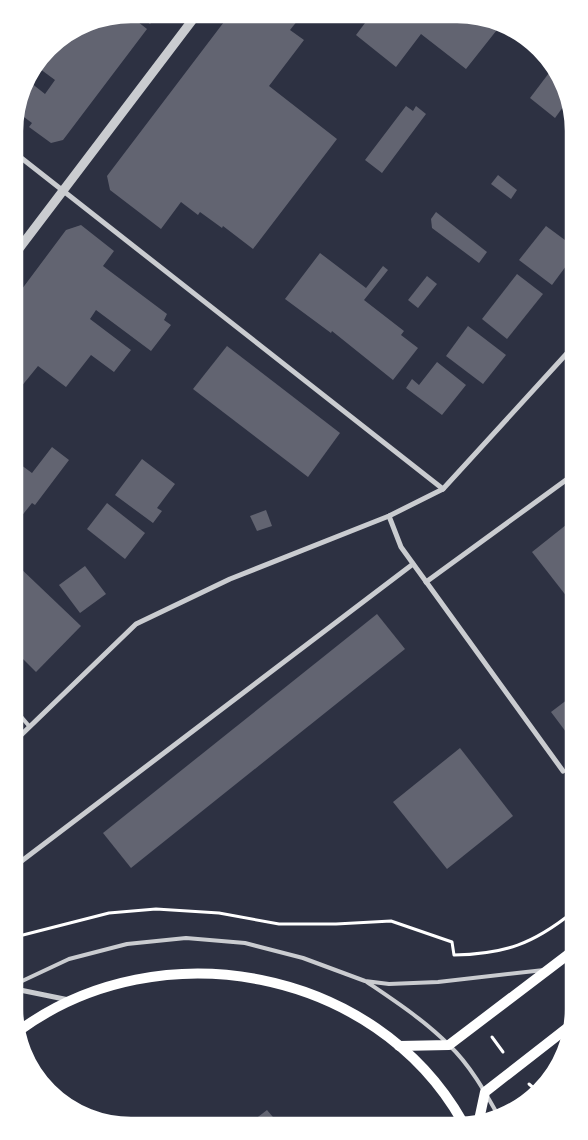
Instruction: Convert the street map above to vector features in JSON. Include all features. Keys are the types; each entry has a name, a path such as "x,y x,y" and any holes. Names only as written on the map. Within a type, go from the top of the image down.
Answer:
{"main road":[{"path":"399,1046 449,1045 565,956"},
{"path":"25,1027 69,1000 125,981 166,974 216,972 265,979 313,994 358,1017 399,1046 422,1068 460,1118"},
{"path":"480,1115 485,1092 562,1033"}],"street":[{"path":"22,246 190,23"},
{"path":"22,158 65,190 442,489"},
{"path":"22,734 136,624 230,579 388,516 442,489 566,355"},
{"path":"426,582 566,480"},
{"path":"388,516 401,547 563,770"},
{"path":"22,861 413,564"},
{"path":"22,990 69,1000"}],"lane":[{"path":"22,718 29,726"},
{"path":"22,981 69,959 126,944 186,938 245,943 303,958 365,981 409,1010 449,1045 485,1092 496,1110"},
{"path":"365,981 389,984 438,982 546,970"}],"path":[{"path":"22,935 109,912 156,909 219,913 279,924 336,924 390,920 452,942 454,955 487,954 524,944 565,917"}],"building":[{"path":"296,22 290,30 304,40 269,86 337,139 253,249 223,226 222,228 200,212 198,215 181,202 161,229 110,190 107,176 223,23"},
{"path":"366,22 457,22 497,30 466,69 421,34 396,67 356,35"},
{"path":"124,23 139,23 147,29 63,140 51,143 29,127 32,123 23,116 28,96 33,85 45,94 55,80 42,70 59,49 77,37 96,28"},
{"path":"549,74 560,96 563,107 555,118 530,98"},
{"path":"406,106 413,111 416,106 426,114 382,173 365,160"},
{"path":"498,175 517,190 511,199 491,184"},
{"path":"436,212 487,252 479,263 432,228 431,219"},
{"path":"81,225 114,251 103,266 167,314 164,320 171,325 151,351 96,310 90,319 131,350 114,372 91,355 66,387 38,366 22,386 22,289 66,230"},
{"path":"546,226 566,241 566,266 552,285 519,260"},
{"path":"320,253 366,288 383,266 388,270 364,300 404,331 401,335 418,348 393,380 332,331 331,333 285,299"},
{"path":"517,274 543,294 507,339 482,319"},
{"path":"427,276 437,284 418,308 408,300"},
{"path":"468,326 506,355 483,384 446,356"},
{"path":"227,346 340,433 308,477 193,389"},
{"path":"437,362 466,385 442,415 406,388 412,379 419,385"},
{"path":"52,447 69,460 35,505 32,503 22,516 22,466 32,473"},
{"path":"142,459 175,484 157,508 162,511 153,523 115,495"},
{"path":"107,503 145,533 125,559 87,529"},
{"path":"266,510 272,526 257,531 250,516"},
{"path":"566,525 565,595 532,552"},
{"path":"85,566 106,594 80,613 59,585"},
{"path":"22,570 81,626 36,672 22,658"},
{"path":"377,614 405,649 131,868 103,833"},
{"path":"565,701 565,731 551,712"},
{"path":"460,748 513,816 447,869 393,802"},
{"path":"267,1110 274,1118 257,1118"}]}
